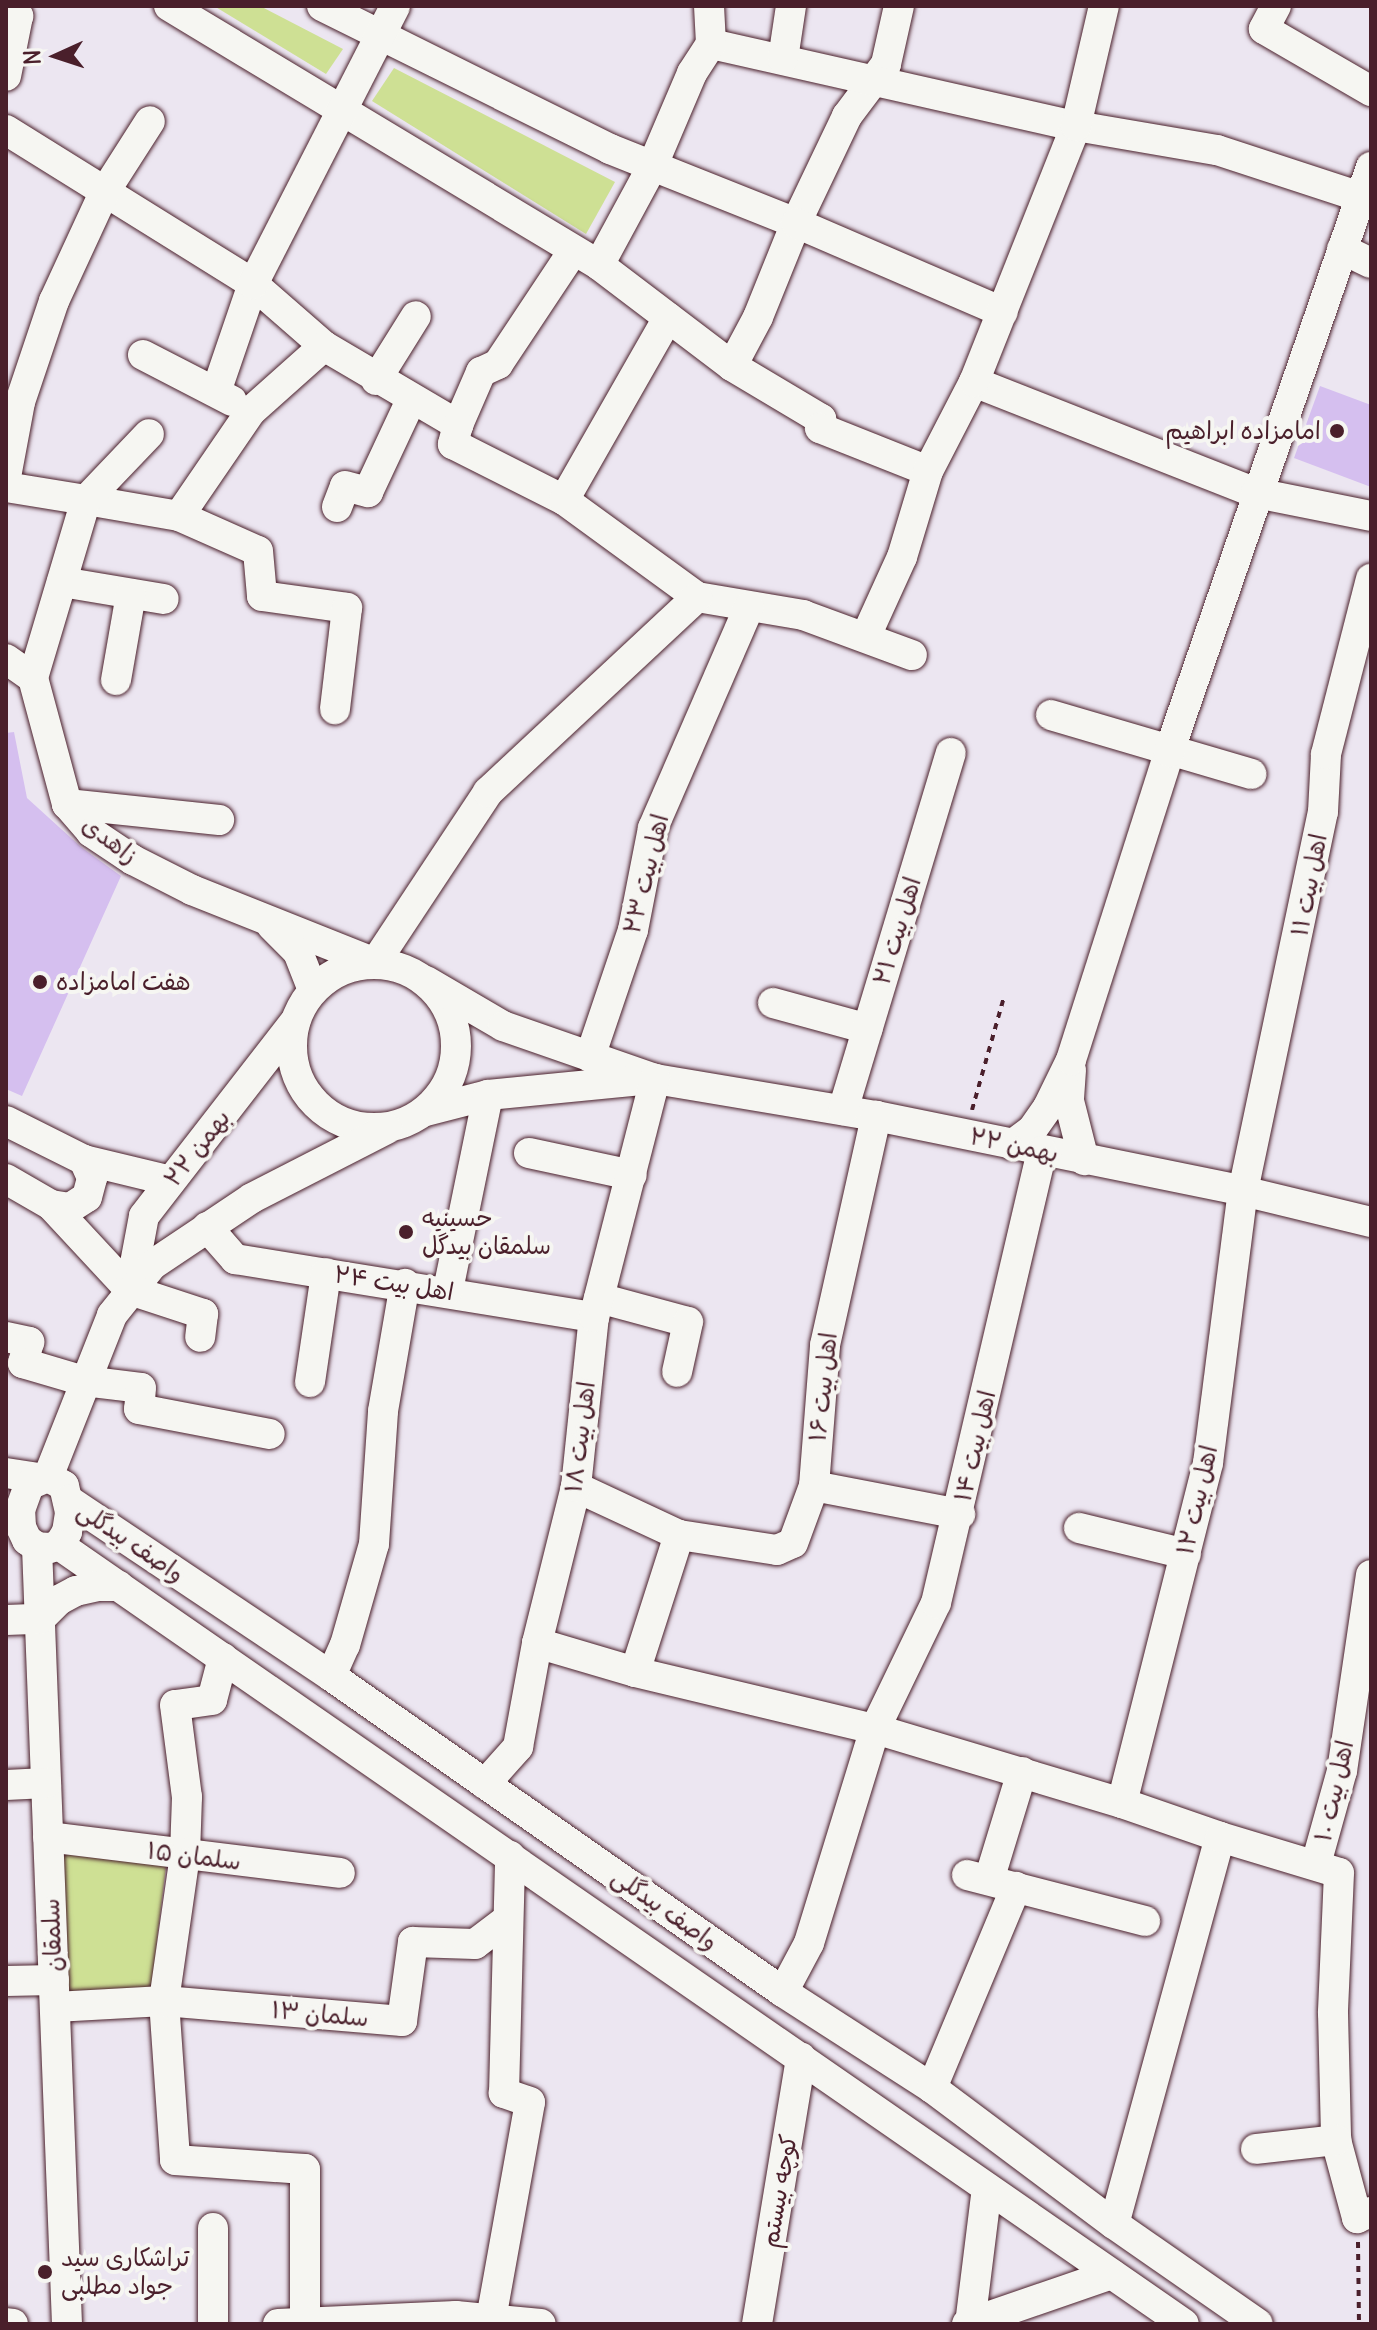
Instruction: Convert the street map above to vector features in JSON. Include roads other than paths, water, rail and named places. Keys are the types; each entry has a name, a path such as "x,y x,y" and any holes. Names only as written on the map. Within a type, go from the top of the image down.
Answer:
{"street":[{"path":"169,6 586,258 732,366 821,419 820,428 928,471"},
{"path":"322,6 550,121 652,167 796,223 1003,312"},
{"path":"216,392 253,284 341,109 383,35 395,6"},
{"path":"709,6 711,44 682,94 652,167 586,258 498,364 481,372 453,444 564,500 697,597 803,615 912,655"},
{"path":"783,59 791,6"},
{"path":"732,366 758,317 796,223 847,116 877,80 886,64 899,6"},
{"path":"866,636 902,557 928,471 974,382 1076,126 1104,6"},
{"path":"1276,6 1264,29 1371,91"},
{"path":"6,12 18,16 6,76"},
{"path":"711,44 1076,126 1217,150 1361,197"},
{"path":"6,477 20,402 54,301 104,193 150,121"},
{"path":"6,130 253,284 324,346 376,380 458,425"},
{"path":"1012,1145 1032,1130 1040,1119 1071,1060 1256,493 1371,167"},
{"path":"1342,249 1371,263"},
{"path":"376,380 416,316"},
{"path":"564,500 668,318"},
{"path":"179,516 251,411 324,346"},
{"path":"143,355 251,411"},
{"path":"974,382 1256,493 1371,516"},
{"path":"337,507 345,486 368,492 411,400"},
{"path":"6,659 33,678 86,500 149,434"},
{"path":"6,487 179,516 258,551 262,596 347,608 335,709"},
{"name":"اهل بیت ۱۱","path":"1243,1191 1302,924 1323,812 1326,754 1371,579"},
{"path":"62,582 164,599"},
{"path":"116,680 131,594"},
{"path":"375,963 488,792 697,597"},
{"name":"اهل بیت ۲۳","path":"590,1057 633,930 653,828 749,607"},
{"name":"زاهدی","path":"33,678 67,804 91,832 133,860 192,890 375,963"},
{"path":"1341,699 1371,689"},
{"path":"1051,715 1252,774"},
{"name":"اهل بیت ۲۱","path":"843,1110 951,753"},
{"path":"67,804 219,820"},
{"name":"زاهدی","path":"262,916 298,952 313,990"},
{"path":"375,963 402,967 426,981 449,1010 457,1046 449,1082 426,1111 393,1127 358,1127 326,1113 303,1087 292,1054 296,1020 313,990 341,969 375,963"},
{"name":"۲۲ بهمن","path":"426,981 503,1026 655,1079 876,1116 1243,1191 1371,1222"},
{"path":"773,1003 868,1029"},
{"name":"۲۲ بهمن","path":"130,1290 144,1216 296,1020"},
{"path":"1071,1060 1069,1101 1084,1160"},
{"name":"۲۲ بهمن","path":"426,1111 488,1095 655,1079"},
{"name":"اهل بیت ۱۸","path":"485,1784 518,1747 537,1643 576,1487 596,1307 655,1079"},
{"path":"448,1290 488,1095"},
{"name":"اهل بیت ۱۶","path":"576,1487 679,1535 777,1550 793,1543 814,1486 825,1345 876,1116"},
{"path":"6,1121 84,1160 171,1181"},
{"name":"۲۲ بهمن","path":"30,1476 84,1381 112,1315 152,1265 252,1198 393,1127"},
{"name":"اهل بیت ۱۴","path":"783,1992 809,1943 875,1729 936,1603 960,1514 1042,1151"},
{"path":"529,1153 632,1175"},
{"path":"51,1205 70,1208 87,1197 92,1178 84,1160"},
{"path":"6,1179 51,1205 130,1290 203,1314 200,1337"},
{"name":"اهل بیت ۱۲","path":"1122,1803 1208,1463 1243,1191"},
{"name":"اهل بیت ۲۴","path":"207,1227 235,1259 688,1322 677,1372"},
{"path":"310,1382 326,1273"},
{"path":"331,1676 345,1645 374,1544 383,1411 405,1284"},
{"path":"6,1337 29,1342 23,1363 84,1381 141,1388 139,1409 270,1434"},
{"path":"30,1476 67,1532 41,1544 21,1527 22,1496 30,1476"},
{"name":"واصف بیدگلی","path":"30,1476 331,1676 783,1992 932,2088 1114,2224 1258,2324"},
{"path":"814,1486 960,1514"},
{"name":"واصف بیدگلی","path":"6,1516 41,1544 119,1586 660,1959 1112,2274 1173,2321"},
{"path":"1079,1528 1186,1554"},
{"path":"635,1672 679,1535"},
{"name":"سلمقان","path":"41,1544 40,1619 67,2324"},
{"name":"اهل بیت ۱۰","path":"1316,1864 1342,1771 1371,1575"},
{"path":"6,1620 40,1619 59,1600 76,1591 97,1586 119,1586"},
{"path":"537,1643 635,1672 875,1729 1122,1803 1339,1873 1333,2013 1336,2140 1364,2215"},
{"path":"223,1658 212,1700 175,1705 187,1797 185,1855 164,2001 175,2160 305,2169 292,2323 456,2316 541,2324"},
{"path":"932,2088 1022,1772"},
{"path":"6,1785 46,1783"},
{"name":"سلمان ۱۵","path":"48,1837 340,1873"},
{"path":"1114,2224 1220,1837"},
{"path":"491,2319 530,2102 504,2093 510,1856"},
{"path":"991,1881 1145,1921"},
{"name":"سلمان ۱۳","path":"6,1981 54,1994 402,2021 413,1942 475,1944 508,1919"},
{"path":"660,1959 681,1921"},
{"name":"کوچه بیستم","path":"757,2324 801,2058"},
{"path":"1256,2149 1336,2140"},
{"path":"987,2188 969,2323 1112,2274"},
{"path":"213,2228 213,2324"},
{"path":"6,2323 13,2324"}],"place":[{"name":"امامزاده ابراهیم","path":"1337,431"},
{"name":"هفت امامزاده","path":"40,982"},
{"name":"حسینیه سلمقان بیدگل","path":"406,1232"},
{"name":"تراشکاری سید جواد مطلبی","path":"45,2272"}]}
